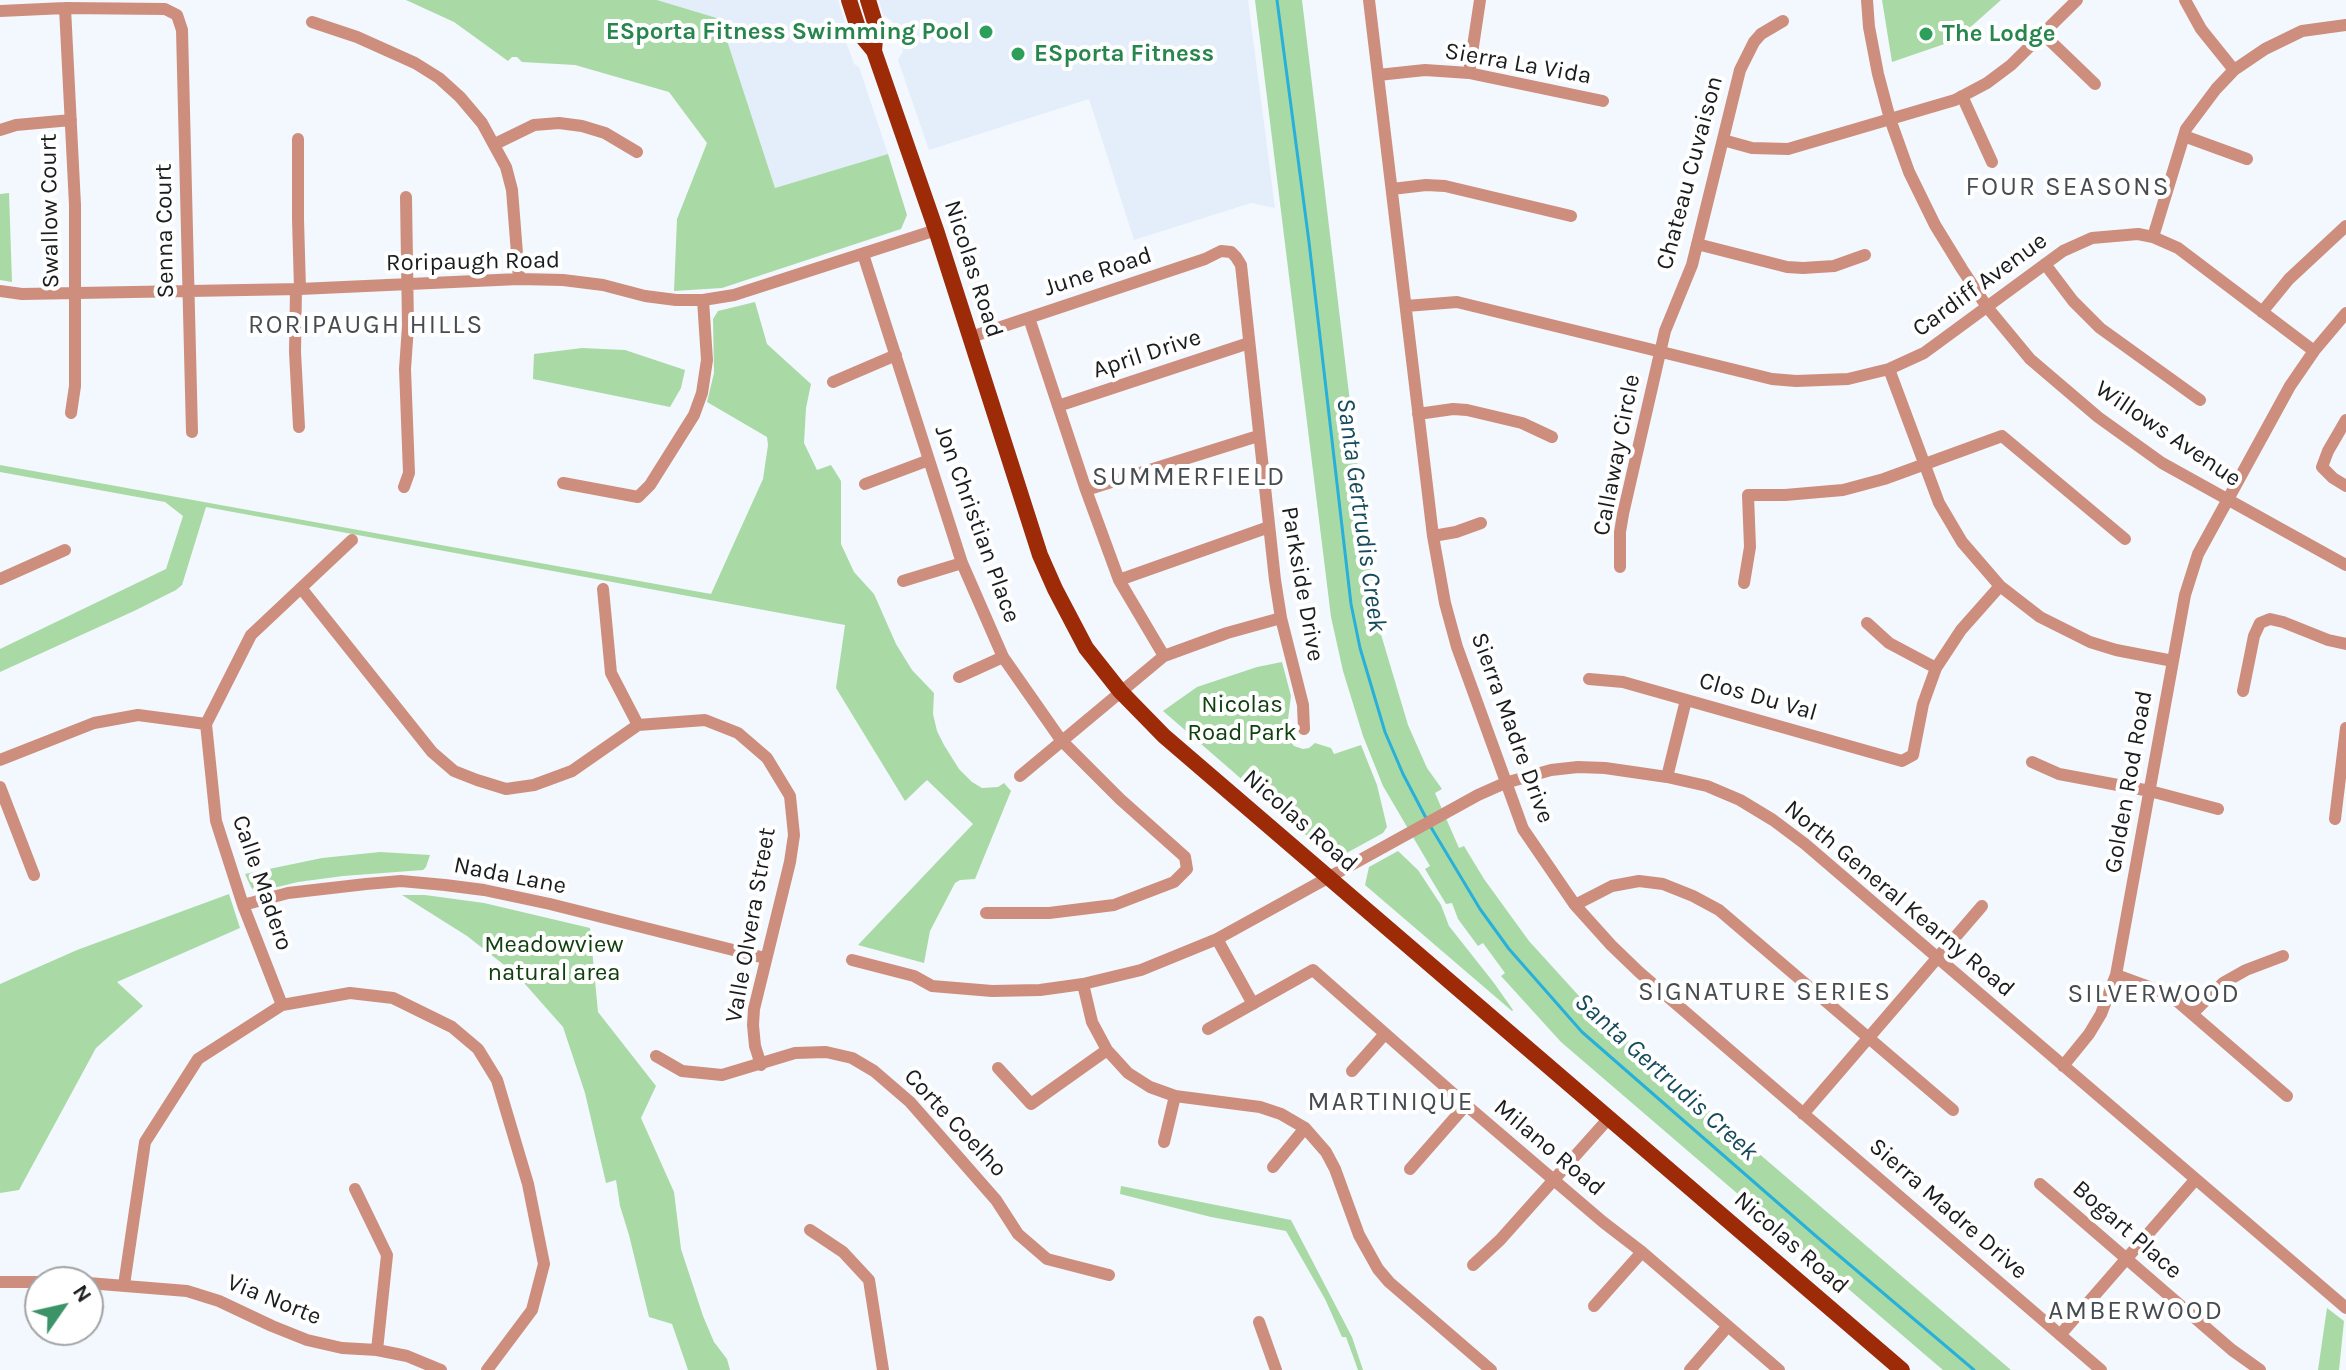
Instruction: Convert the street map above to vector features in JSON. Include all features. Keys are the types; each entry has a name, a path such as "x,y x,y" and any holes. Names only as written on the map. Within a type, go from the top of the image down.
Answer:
{"main road":[{"name":"Nicolas Road","path":"849,0 860,34 874,51 936,230 1040,555 1086,648 1120,691 1164,736 1897,1368"},
{"name":"Nicolas Road","path":"868,0 876,26 874,51"}],"street":[{"name":"Sierra Madre Drive","path":"1369,0 1433,536 1445,603 1457,647 1523,829 1575,905 1639,972 2101,1370"},
{"path":"1469,73 1480,0"},
{"name":"Willows Avenue","path":"1867,0 1876,66 1909,172 1935,225 1987,307 2030,359 2098,417 2162,463 2346,565"},
{"path":"1723,140 1752,148 1788,149 1962,96 2011,65 2077,0"},
{"path":"2185,0 2201,29 2234,70"},
{"path":"0,11 65,8"},
{"name":"Senna Court","path":"65,8 165,9 177,15 182,30 192,432"},
{"name":"Swallow Court","path":"65,8 75,205 75,386 71,413"},
{"name":"Chateau Cuvaison","path":"1661,352 1668,320 1692,265 1740,70 1761,34 1783,21"},
{"path":"312,22 357,37 415,63 439,78 482,123 506,167 512,190 519,279"},
{"path":"2153,237 2186,129 2234,70 2265,49 2302,31 2346,25"},
{"path":"2043,34 2095,84"},
{"name":"Sierra La Vida","path":"1378,75 1425,70 1469,73 1603,101"},
{"path":"1962,96 1992,162"},
{"path":"0,130 16,125 71,120"},
{"path":"495,144 534,125 559,123 605,133 637,152"},
{"path":"2184,136 2247,159"},
{"path":"298,139 295,352 299,427"},
{"path":"1392,189 1445,186 1571,216"},
{"path":"404,487 409,473 405,369 408,285 406,197"},
{"path":"2262,312 2289,279 2346,226"},
{"name":"Roripaugh Road","path":"0,291 22,294 298,289 519,279 563,280 603,285 645,296 703,300 734,295 936,230"},
{"name":"Cardiff Avenue","path":"1406,306 1457,302 1772,379 1848,379 1889,369 1924,353 2063,251 2092,238 2138,234 2178,248 2314,351"},
{"path":"1697,244 1787,267 1834,266 1865,255"},
{"name":"June Road","path":"971,337 1221,251 1231,252 1236,257"},
{"name":"Jon Christian Place","path":"863,254 962,563 1003,657 1061,740 1120,799 1185,857 1187,869 1174,882 1114,905 1049,913 986,913"},
{"name":"Parkside Drive","path":"1236,257 1241,265 1281,618 1303,705 1304,729"},
{"path":"2045,264 2073,301 2100,328 2200,400"},
{"path":"563,483 638,497 650,485 694,415 702,393 707,360 703,300"},
{"name":"Golden Rod Road","path":"2063,1066 2101,1014 2116,975 2191,574 2207,535 2290,386 2346,313"},
{"path":"1029,318 1119,580 1164,656"},
{"name":"April Drive","path":"1058,406 1249,343"},
{"name":"Callaway Circle","path":"1620,567 1623,514 1661,352"},
{"path":"833,382 896,355"},
{"path":"1889,369 1939,503 1978,563 2000,586 2040,617 2090,642 2173,661"},
{"path":"1418,414 1467,410 1522,423 1552,437"},
{"path":"2346,420 2322,467 2346,486"},
{"path":"1086,490 1258,436"},
{"path":"1744,583 1750,547 1748,495 1843,490 1884,479 2002,436 2125,539"},
{"path":"865,484 929,460"},
{"path":"1433,536 1481,523"},
{"path":"1119,580 1269,527"},
{"path":"0,760 94,723 138,715 206,724 251,635 352,540"},
{"path":"0,579 65,550"},
{"path":"903,581 962,563"},
{"path":"1867,623 1889,643 1936,668 1961,630 2000,586"},
{"path":"301,588 432,752 454,771 506,789 534,785 572,771 638,725 611,673 603,589"},
{"path":"1020,776 1164,656 1227,633 1281,618"},
{"path":"2243,691 2254,636 2260,623 2270,619 2283,622 2346,644"},
{"path":"959,677 1003,657"},
{"name":"Clos Du Val","path":"1589,679 1623,682 1902,761 1913,755 1923,704 1936,668"},
{"path":"1667,777 1686,700"},
{"name":"Valle Olvera Street","path":"638,725 705,720 732,729 767,758 790,796 794,835 790,862 765,958 753,1025 761,1065"},
{"name":"Calle Madero","path":"206,724 216,821 243,905 282,1005"},
{"path":"2335,819 2346,728"},
{"path":"2032,762 2059,774 2150,791 2218,809"},
{"name":"North General Kearny Road","path":"852,960 914,976 932,986 992,991 1040,990 1083,984 1141,970 1217,939 1453,808 1505,783 1551,770 1578,767 1616,769 1707,786 1740,800 1805,844 2346,1308"},
{"path":"0,787 34,875"},
{"name":"Nada Lane","path":"243,905 288,893 366,884 401,881 445,885 550,904 765,958"},
{"path":"1575,905 1612,886 1639,881 1663,884 1719,910 1953,1110"},
{"path":"1803,1114 1982,906"},
{"path":"1217,939 1253,1004"},
{"path":"2192,1014 2234,976 2283,956"},
{"name":"Milano Road","path":"1208,1029 1313,970 1554,1181 1779,1370"},
{"path":"2116,975 2160,991 2177,1001 2287,1096"},
{"path":"1083,984 1092,1022 1107,1050 1128,1073 1150,1087 1175,1096 1260,1107 1281,1114 1305,1128 1326,1152 1335,1169 1359,1235 1378,1269 1491,1370"},
{"path":"124,1285 145,1142 198,1059 282,1005 350,993 393,998 452,1027 478,1049 497,1080 528,1184 544,1264 532,1310 487,1370"},
{"path":"1352,1071 1384,1035"},
{"path":"998,1068 1031,1104 1107,1050"},
{"name":"Corte Coelho","path":"656,1056 682,1071 722,1075 795,1053 826,1052 852,1058 874,1071 910,1102 996,1200 1018,1234 1047,1259 1109,1275"},
{"path":"1164,1142 1175,1096"},
{"path":"1410,1169 1466,1105"},
{"path":"1473,1265 1500,1240 1609,1118"},
{"path":"1273,1167 1305,1128"},
{"path":"2060,1335 2195,1180"},
{"name":"Bogart Place","path":"2040,1184 2232,1350 2260,1370"},
{"path":"355,1189 387,1255 377,1350"},
{"path":"810,1230 843,1252 869,1280 883,1370"},
{"path":"1594,1306 1642,1252"},
{"path":"0,1282 24,1282"},
{"name":"Via Norte","path":"104,1284 187,1291 219,1301 307,1340 407,1356 441,1370"},
{"path":"1259,1322 1276,1370"},
{"path":"1690,1370 1728,1326"}],"shaded area":[{"path":"657,0 838,0 849,36 846,42 854,64 859,67 888,154 775,188 720,19"},
{"path":"879,0 1248,0 1275,208 1251,203 1134,240 1089,99 929,150 898,60 903,51 892,21 883,15"}],"green space":[{"path":"406,0 657,0 720,19 775,188 888,154 907,215 901,229 722,288 674,291 677,219 707,143 669,92 575,65 522,62 517,57 508,61 454,22"},
{"path":"1255,0 1302,0 1380,631 1408,725 1427,768 1442,789 1435,793 1459,848 1464,846 1529,941 1608,1024 2011,1370 1943,1370 1923,1353 1561,1042 1501,976 1505,973 1483,943 1478,946 1458,919 1452,903 1446,904 1425,869 1430,866 1383,786 1363,736 1343,671 1331,617"},
{"name":"The Lodge","path":"1882,0 2001,0 1956,40 1892,62"},
{"path":"9,193 12,282 0,280 0,194"},
{"path":"755,302 767,344 811,384 804,443 817,470 831,465 841,481 841,544 854,572 874,594 896,644 912,670 934,693 933,714 944,745 959,769 972,782 982,788 998,787 1004,783 1011,791 975,879 955,883 930,931 924,963 858,945 973,824 927,780 905,801 836,688 845,625 206,507 182,585 176,590 0,672 0,649 166,569 183,516 165,502 0,472 0,465 711,594 763,479 768,445 767,437 707,402 714,373 713,319 718,311"},
{"path":"582,348 625,350 685,370 681,388 670,407 533,379 534,354"},
{"name":"Nicolas Road Park","path":"1282,662 1291,696 1287,727 1294,746 1303,749 1315,743 1331,748 1334,754 1361,745 1377,785 1387,827 1383,833 1343,855 1329,855 1163,711 1197,687"},
{"path":"1398,851 1418,870 1441,905 1449,926 1512,1011 1365,885 1369,867"},
{"path":"380,852 430,855 423,870 343,876 261,891 254,891 245,874 322,858"},
{"path":"229,894 240,928 117,982 143,1006 96,1048 19,1190 0,1193 0,984 77,950"},
{"name":"Meadowview natural area","path":"402,895 484,903 590,928 598,1012 656,1086 641,1118 674,1192 681,1249 703,1316 730,1370 688,1370 672,1324 649,1317 616,1180 606,1183 585,1093 563,1027 517,975 467,936"},
{"path":"1121,1186 1291,1220 1352,1337 1363,1370 1358,1370 1346,1337 1342,1337 1325,1299 1286,1231 1211,1217 1120,1194"},
{"path":"2327,1308 2344,1321 2339,1370 2318,1370"}],"waterway":[{"name":"Santa Gertrudis Creek","path":"1277,0 1351,604 1360,648 1385,732 1426,818"},
{"name":"Santa Gertrudis Creek","path":"1429,824 1480,909 1509,949 1582,1032 1974,1370"}],"place":[{"name":"ESporta Fitness Swimming Pool","path":"986,32"},
{"name":"The Lodge","path":"1926,34"},
{"name":"ESporta Fitness","path":"1018,54"}],"district":[{"name":"FOUR SEASONS","path":"2068,188"},
{"name":"RORIPAUGH HILLS","path":"366,326"},
{"name":"SUMMERFIELD","path":"1189,478"},
{"name":"SIGNATURE SERIES","path":"1765,993"},
{"name":"SILVERWOOD","path":"2154,995"},
{"name":"MARTINIQUE","path":"1391,1103"},
{"name":"AMBERWOOD","path":"2136,1312"}]}
